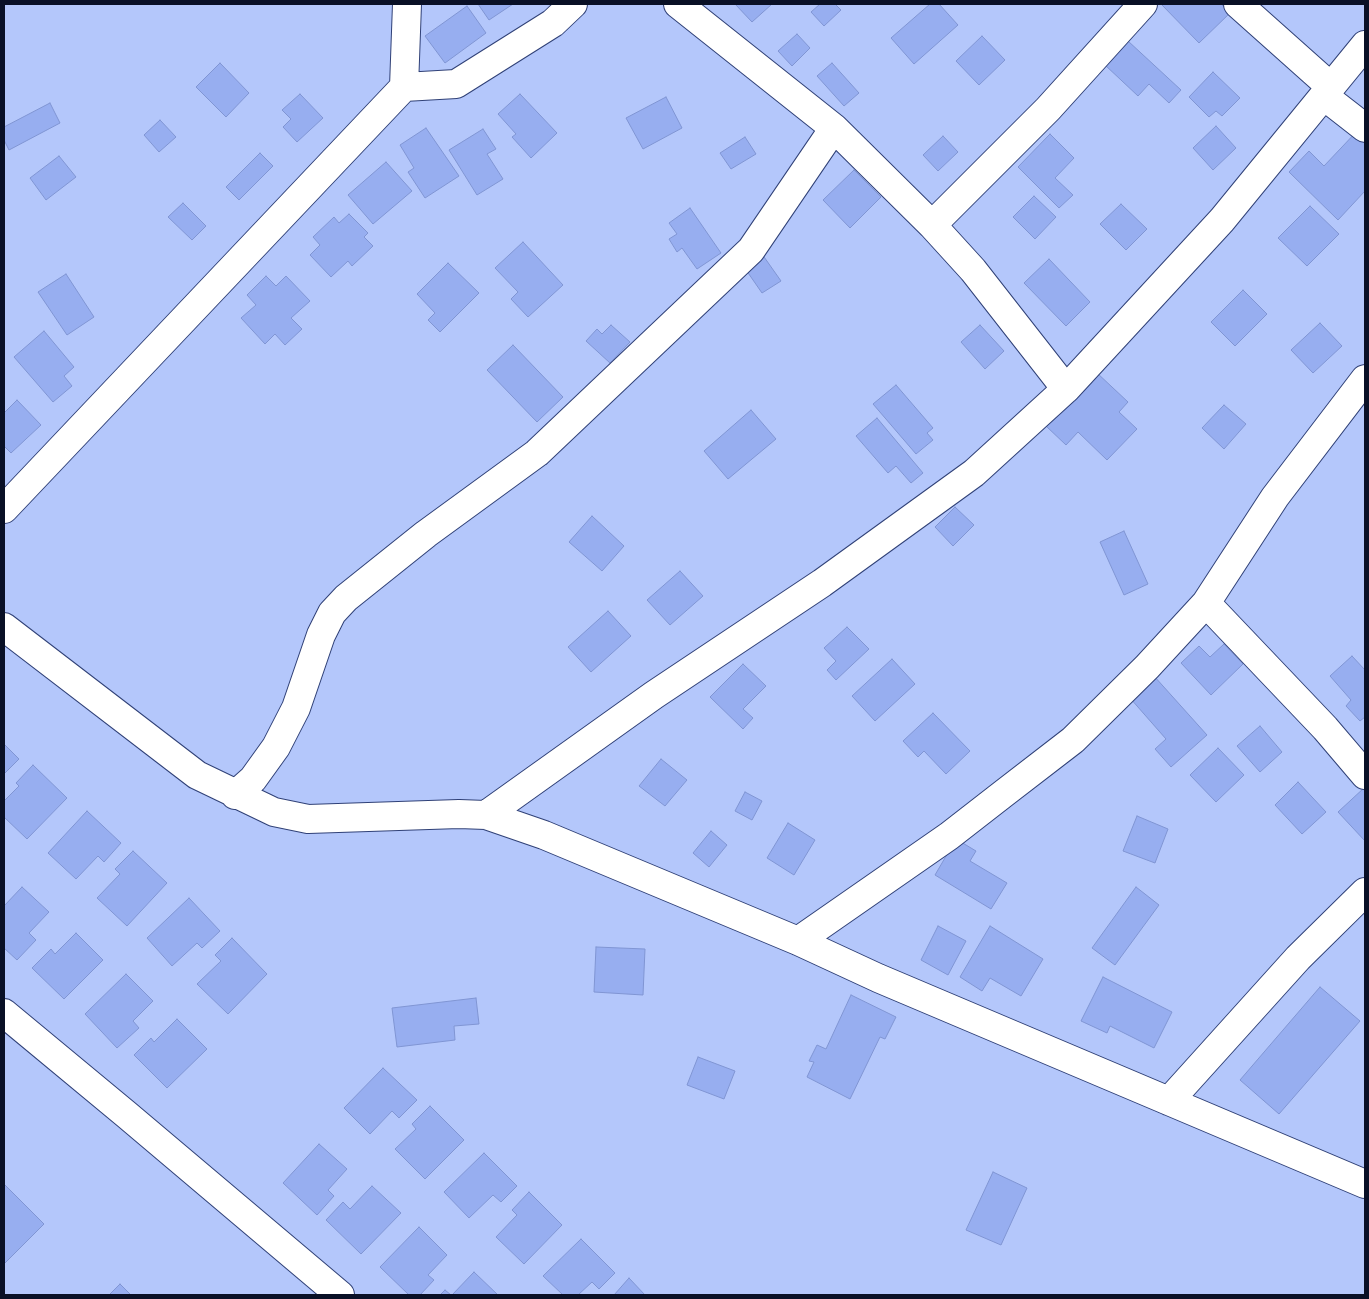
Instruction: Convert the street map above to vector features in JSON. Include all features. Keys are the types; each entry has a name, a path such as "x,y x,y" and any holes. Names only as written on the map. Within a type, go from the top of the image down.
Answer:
{"street":[{"path":"4,509 404,87 407,4"},
{"path":"404,87 456,84 553,23 574,4"},
{"path":"678,4 834,128 932,225 972,270 1066,389"},
{"path":"932,225 1048,110 1143,4"},
{"path":"1238,4 1365,128"},
{"path":"486,815 654,694 822,583 974,473 1066,389 1222,220 1365,45"},
{"path":"235,795 253,779 276,747 296,708 321,635 332,613 346,598 426,534 537,453 738,263 751,250 834,128"},
{"path":"798,941 949,836 1073,740 1147,667 1206,603 1275,497 1365,379"},
{"path":"1206,603 1326,728 1365,775"},
{"path":"4,627 196,775 274,812 308,818 486,815 544,836 798,941 878,978 1365,1184"},
{"path":"1169,1101 1298,958 1365,892"},
{"path":"4,1013 127,1114 340,1295"}],"building":[{"path":"478,4 513,4 489,20"},
{"path":"735,4 772,4 752,22"},
{"path":"820,4 835,4 841,10 824,26 811,12"},
{"path":"930,4 939,4 958,25 914,64 891,38"},
{"path":"1161,4 1221,4 1230,13 1199,43"},
{"path":"467,6 486,33 445,63 425,36"},
{"path":"797,34 810,48 792,66 778,51"},
{"path":"982,36 1005,60 979,85 956,61"},
{"path":"1128,41 1181,90 1169,103 1149,84 1138,96 1105,65"},
{"path":"220,63 249,93 226,117 196,87"},
{"path":"832,63 859,93 844,106 817,76"},
{"path":"1213,72 1240,98 1222,116 1216,111 1209,117 1189,97"},
{"path":"300,94 323,118 297,142 283,127 291,119 282,110"},
{"path":"520,94 557,133 531,158 512,137 516,134 498,114"},
{"path":"666,97 682,128 643,149 626,118"},
{"path":"50,103 60,123 9,150 4,140 4,127"},
{"path":"160,120 176,137 159,152 144,135"},
{"path":"1216,126 1236,148 1213,170 1193,148"},
{"path":"426,128 459,176 425,198 408,172 414,168 400,145"},
{"path":"483,129 496,149 487,154 503,179 477,195 449,150"},
{"path":"1359,129 1365,134 1365,191 1338,220 1289,172 1309,151 1324,166"},
{"path":"1050,134 1074,158 1055,178 1073,195 1059,208 1018,167"},
{"path":"943,136 958,152 938,171 923,155"},
{"path":"745,137 756,154 731,169 720,153"},
{"path":"260,153 273,166 239,200 226,187"},
{"path":"59,156 76,177 46,200 30,178"},
{"path":"386,162 412,191 373,224 348,195"},
{"path":"854,170 881,197 850,228 823,200"},
{"path":"1034,196 1056,217 1035,239 1013,217"},
{"path":"183,203 206,226 192,240 168,217"},
{"path":"1121,204 1147,229 1126,250 1100,224"},
{"path":"1310,206 1339,234 1307,266 1278,238"},
{"path":"690,208 721,253 697,269 682,248 677,252 669,239 677,234 669,223"},
{"path":"349,214 368,233 364,237 373,246 352,266 348,261 331,277 310,255 320,245 313,237 334,217 339,223"},
{"path":"523,242 563,285 528,317 511,299 518,292 495,268"},
{"path":"762,254 781,281 762,293 744,267"},
{"path":"1049,259 1090,302 1066,326 1024,283"},
{"path":"448,263 479,293 440,332 428,320 435,313 417,294"},
{"path":"66,274 94,317 67,335 38,292"},
{"path":"266,276 276,286 286,276 310,301 291,318 302,329 285,345 275,334 265,344 241,318 256,305 247,295"},
{"path":"1243,290 1267,314 1235,346 1211,322"},
{"path":"1320,323 1342,346 1313,373 1291,350"},
{"path":"611,325 630,342 610,363 586,341 597,329 602,334"},
{"path":"980,325 1004,351 985,369 961,342"},
{"path":"44,331 74,367 64,376 72,386 53,402 14,357"},
{"path":"513,345 563,397 537,422 487,370"},
{"path":"1096,372 1128,402 1119,412 1137,429 1107,460 1078,432 1066,445 1046,426"},
{"path":"896,385 933,428 927,433 933,440 916,454 873,404"},
{"path":"17,400 41,425 11,453 4,446 4,413"},
{"path":"1224,405 1246,424 1224,449 1202,428"},
{"path":"751,410 776,439 728,479 704,451"},
{"path":"877,418 923,473 911,483 896,466 888,473 856,436"},
{"path":"955,507 974,525 953,546 935,527"},
{"path":"592,516 624,546 602,571 569,542"},
{"path":"1124,531 1148,584 1124,595 1100,542"},
{"path":"680,571 703,596 670,625 647,600"},
{"path":"608,611 631,636 591,672 568,647"},
{"path":"847,627 869,649 836,680 827,670 836,661 824,648"},
{"path":"1224,644 1243,664 1211,695 1181,663 1199,646 1210,657"},
{"path":"1352,656 1365,670 1365,717 1360,721 1346,706 1351,700 1330,676"},
{"path":"892,659 915,684 875,721 852,696"},
{"path":"743,664 766,686 743,709 753,718 743,729 710,697"},
{"path":"1154,676 1207,735 1171,767 1155,749 1166,739 1130,698"},
{"path":"933,713 970,751 946,774 924,751 918,757 903,741"},
{"path":"1260,726 1282,752 1260,772 1237,746"},
{"path":"4,744 19,759 4,774"},
{"path":"1218,748 1244,775 1216,802 1190,775"},
{"path":"661,759 687,780 665,806 639,786"},
{"path":"33,765 67,798 27,839 4,817 4,801 19,786 16,783"},
{"path":"1298,782 1326,812 1302,834 1275,805"},
{"path":"1365,789 1365,841 1338,812"},
{"path":"745,792 762,801 752,820 735,811"},
{"path":"87,811 121,843 104,862 98,856 76,879 48,853"},
{"path":"1137,816 1168,829 1155,863 1123,851"},
{"path":"788,823 815,840 794,875 767,858"},
{"path":"711,831 727,845 709,867 693,853"},
{"path":"956,839 976,851 970,861 1007,883 991,909 935,875"},
{"path":"133,851 167,883 127,926 97,898 120,874 115,869"},
{"path":"22,887 49,912 29,933 36,940 17,960 4,948 4,906"},
{"path":"1136,887 1159,905 1115,965 1092,948"},
{"path":"189,898 220,931 202,948 197,943 172,966 147,938"},
{"path":"938,926 966,941 948,975 921,960"},
{"path":"990,926 1043,959 1021,996 990,978 982,991 960,977"},
{"path":"76,933 103,960 64,999 32,968 51,949 55,954"},
{"path":"232,938 267,974 228,1014 197,984 221,961 215,955"},
{"path":"596,947 645,949 643,995 594,992"},
{"path":"126,974 153,1001 133,1021 139,1028 117,1048 85,1014"},
{"path":"1103,977 1172,1012 1154,1048 1110,1026 1107,1033 1081,1021"},
{"path":"1320,987 1360,1021 1279,1114 1240,1080"},
{"path":"851,995 896,1017 885,1039 880,1037 850,1099 807,1077 814,1062 809,1061 817,1045 826,1049"},
{"path":"476,998 479,1024 454,1026 455,1040 397,1047 392,1008"},
{"path":"177,1019 207,1049 167,1088 134,1055 151,1038 154,1042"},
{"path":"698,1057 735,1071 724,1099 687,1085"},
{"path":"383,1068 417,1100 399,1118 392,1111 370,1134 344,1108"},
{"path":"430,1106 464,1140 425,1179 395,1149 416,1129 412,1124"},
{"path":"319,1144 347,1169 328,1190 334,1196 317,1215 283,1183"},
{"path":"484,1153 517,1186 501,1202 493,1195 469,1218 444,1192"},
{"path":"993,1172 1027,1188 1001,1245 966,1230"},
{"path":"4,1184 44,1224 4,1264"},
{"path":"372,1186 401,1213 361,1254 326,1220 343,1202 350,1209"},
{"path":"529,1192 562,1225 524,1264 496,1237 517,1215 512,1210"},
{"path":"419,1227 447,1255 428,1275 434,1280 420,1295 409,1295 380,1267"},
{"path":"581,1239 615,1273 599,1289 592,1282 578,1295 563,1295 543,1276"},
{"path":"474,1272 498,1295 452,1295"},
{"path":"629,1278 645,1295 614,1295"},
{"path":"120,1284 131,1295 109,1295"},
{"path":"445,1290 451,1295 440,1295"}]}
